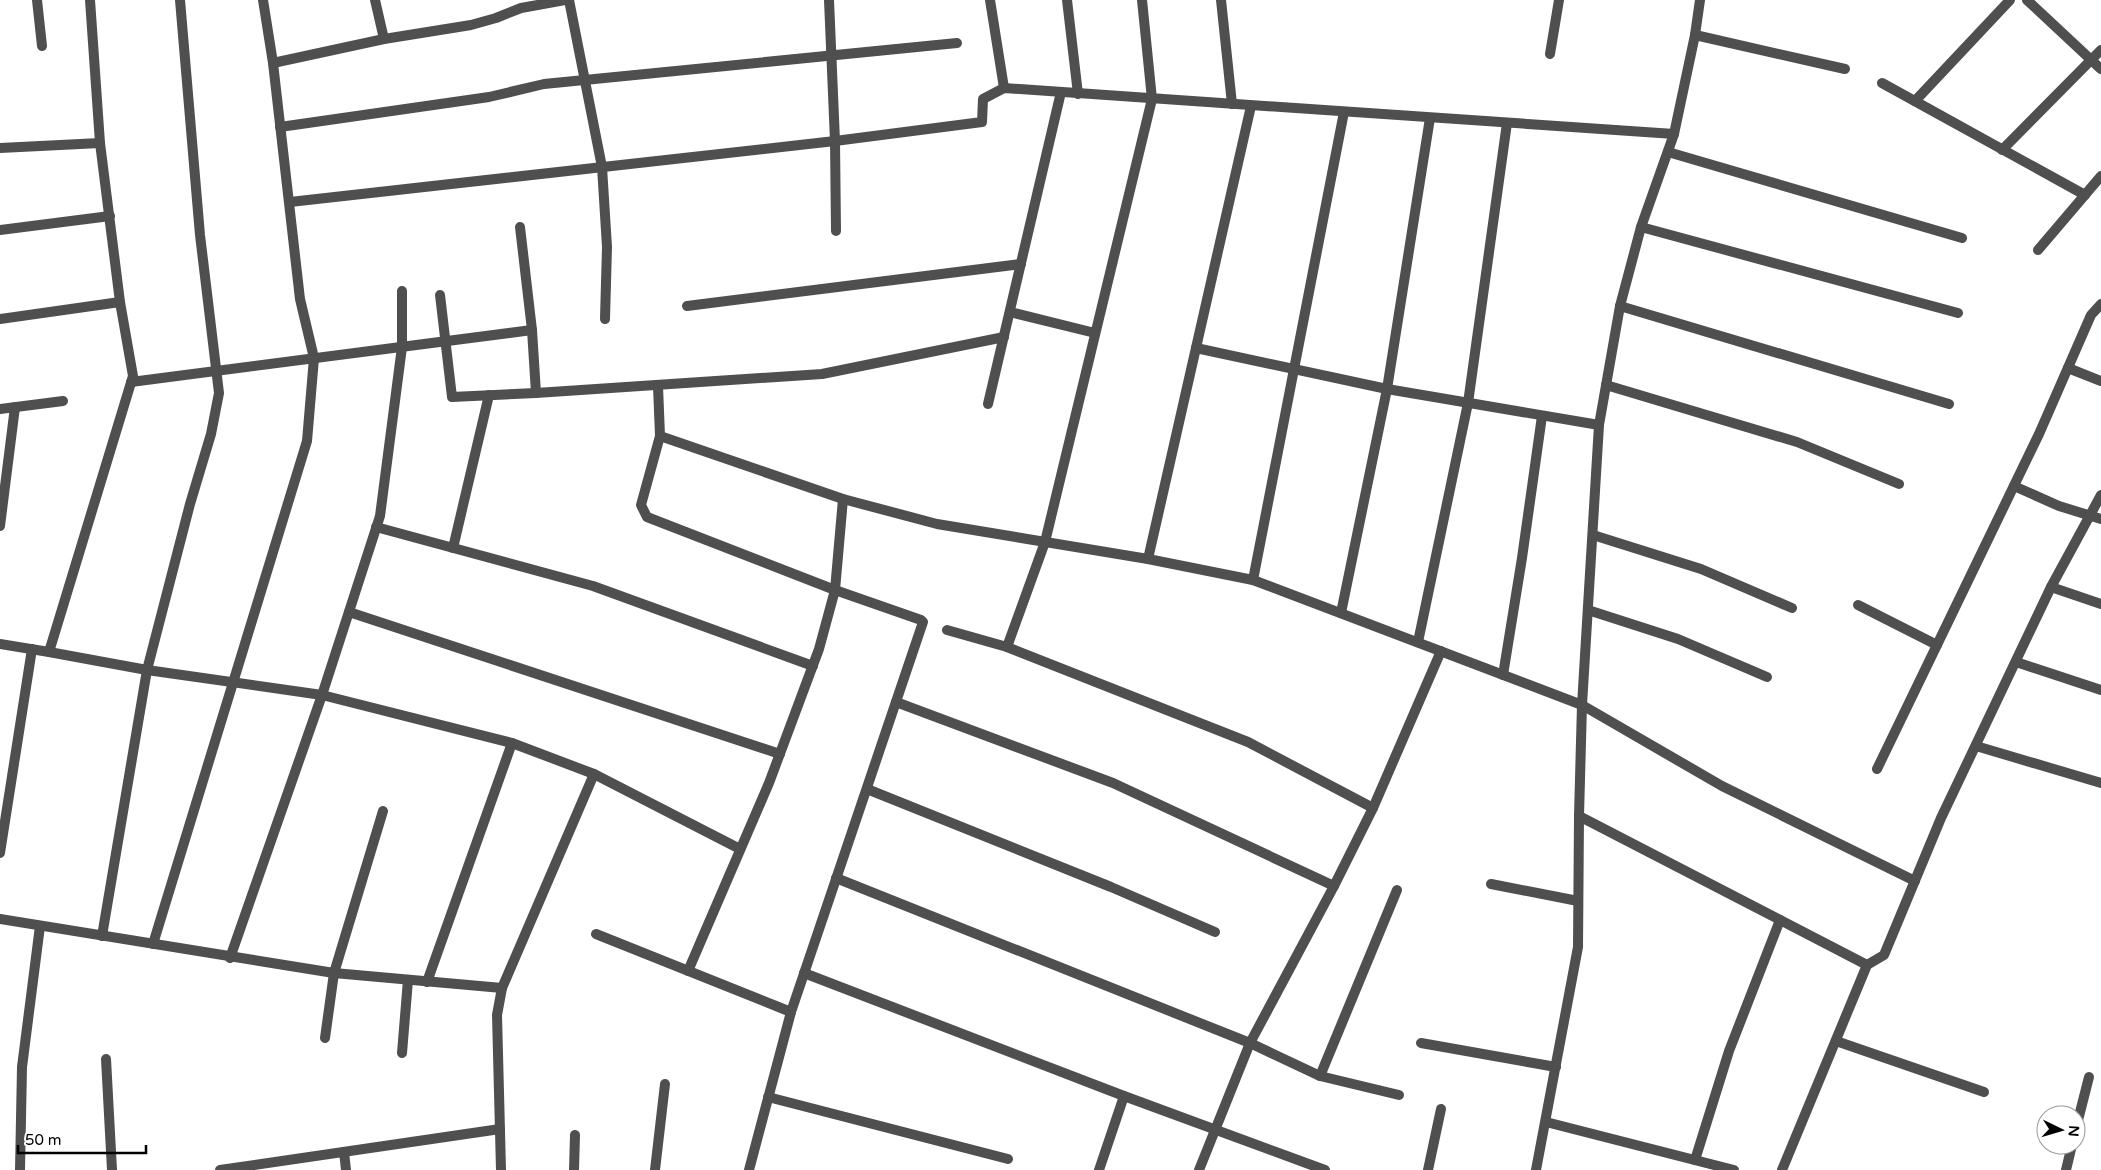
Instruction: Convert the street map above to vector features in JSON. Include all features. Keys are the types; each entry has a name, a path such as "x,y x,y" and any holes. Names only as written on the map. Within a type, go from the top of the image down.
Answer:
{"street":[{"path":"36,0 42,46"},
{"path":"49,652 133,376 120,302 100,143 90,0"},
{"path":"102,936 147,670 190,504 211,434 219,392 218,370 200,235 180,0"},
{"path":"153,944 307,441 314,358 300,300 273,63 263,0"},
{"path":"375,0 384,39"},
{"path":"273,63 384,39 470,25 496,18 520,8 567,0 602,167 607,247 605,319"},
{"path":"830,0 836,231"},
{"path":"990,0 1004,88"},
{"path":"1067,0 1078,94"},
{"path":"1008,647 1045,542 1152,99 1142,0"},
{"path":"1221,0 1232,104"},
{"path":"1550,54 1559,0"},
{"path":"1536,1170 1578,947 1582,706 1599,424 1620,306 1641,228 1674,134 1696,35 1700,0"},
{"path":"1914,101 2010,0"},
{"path":"2027,0 2101,69"},
{"path":"1696,35 1845,69"},
{"path":"280,127 490,97 544,84 957,43"},
{"path":"2002,150 2101,50"},
{"path":"1882,83 2085,195"},
{"path":"290,202 835,141 982,122 983,99 1004,88 1674,134"},
{"path":"988,404 1061,92"},
{"path":"1148,559 1251,106"},
{"path":"1253,580 1344,112"},
{"path":"1341,613 1387,389 1430,118"},
{"path":"1418,642 1468,403 1507,123"},
{"path":"0,148 100,143"},
{"path":"1668,152 1962,238"},
{"path":"2038,250 2101,176"},
{"path":"0,230 110,216"},
{"path":"520,227 532,330 536,394"},
{"path":"1641,228 1958,313"},
{"path":"688,306 1021,264"},
{"path":"230,958 322,695 380,516 402,347 402,291"},
{"path":"440,295 452,397 536,394 822,374 1004,337"},
{"path":"0,319 120,302"},
{"path":"1877,769 2014,486 2091,315 2101,304"},
{"path":"1620,306 1949,404"},
{"path":"1010,312 1095,333"},
{"path":"131,382 532,330"},
{"path":"1196,348 1387,389 1599,424"},
{"path":"2068,368 2101,381"},
{"path":"1606,385 1796,442 1899,484"},
{"path":"658,386 660,436 641,505 647,517 835,590 924,622 791,1012 749,1170"},
{"path":"453,548 489,396"},
{"path":"0,409 63,401"},
{"path":"0,526 15,407"},
{"path":"1503,675 1542,416"},
{"path":"660,436 843,499 937,524 1148,559 1253,580 1441,650 1582,706 1722,786 1915,881"},
{"path":"2014,486 2058,506 2101,519"},
{"path":"1782,1170 1867,965 1884,955 1941,818 2052,587 2101,495"},
{"path":"688,971 780,754 813,666 835,590 843,499"},
{"path":"376,527 593,586 813,666"},
{"path":"1592,534 1701,568 1792,608"},
{"path":"2052,587 2101,604"},
{"path":"1858,606 1937,645"},
{"path":"1588,610 1678,640 1767,677"},
{"path":"349,612 780,754"},
{"path":"947,630 1008,647 1248,742 1373,808"},
{"path":"0,644 147,670 322,695 512,743 594,774 740,849"},
{"path":"0,853 32,649"},
{"path":"1199,1170 1250,1043 1334,886 1373,808 1441,650"},
{"path":"2016,662 2101,690"},
{"path":"896,702 1113,784 1334,886"},
{"path":"427,982 512,743"},
{"path":"1976,746 2101,783"},
{"path":"501,1170 497,1015 502,988 594,774"},
{"path":"867,789 1111,887 1215,932"},
{"path":"325,1038 334,973 383,811"},
{"path":"1579,816 1867,965"},
{"path":"836,878 1250,1043 1320,1076 1399,1095"},
{"path":"1491,884 1578,901"},
{"path":"1320,1076 1397,890"},
{"path":"0,920 334,973 502,988"},
{"path":"1695,1160 1729,1051 1780,920"},
{"path":"20,1170 22,1068 40,926"},
{"path":"596,934 791,1012"},
{"path":"804,973 1124,1096 1325,1170"},
{"path":"402,1053 408,980"},
{"path":"1836,1041 1984,1092"},
{"path":"1420,1042 1556,1067"},
{"path":"106,1059 112,1170"},
{"path":"2082,1105 2089,1077"},
{"path":"655,1170 664,1084"},
{"path":"1100,1170 1124,1096"},
{"path":"768,1097 1008,1159"},
{"path":"1428,1170 1441,1109"},
{"path":"1546,1122 1734,1170"},
{"path":"220,1170 500,1129"},
{"path":"574,1170 575,1134"},
{"path":"344,1152 346,1170"},
{"path":"2066,1170 2070,1155"}]}
